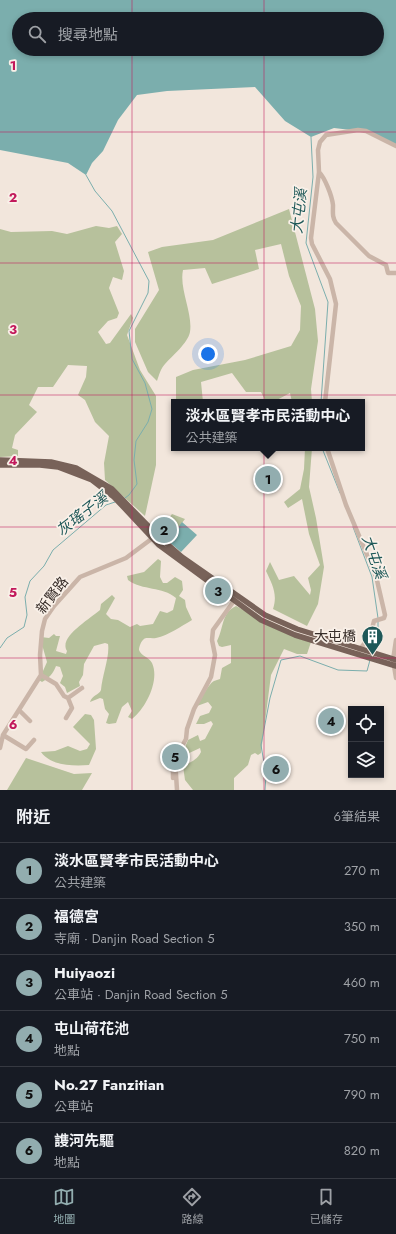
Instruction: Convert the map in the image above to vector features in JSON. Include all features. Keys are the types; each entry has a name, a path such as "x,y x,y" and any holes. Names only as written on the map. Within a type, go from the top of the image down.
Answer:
{"main road":[{"path":"0,460 50,462 76,468 112,488 116,496"},
{"path":"0,465 40,465 58,468 92,480 116,496 146,522 155,536"},
{"path":"126,505 155,536 235,598 265,615 297,629 381,660 395,663"}],"street":[{"path":"325,399 336,304 330,280 312,244 311,238 319,172 318,150 320,142 326,135 358,130 372,134 396,146"},
{"path":"319,172 324,177 333,203 332,218 369,256 386,265 388,273 396,273"},
{"path":"328,451 346,505 376,576 385,615 382,619 374,621 370,637 362,653"},
{"name":"新賢路","path":"40,675 42,631 45,619 54,606 80,577 126,558 155,536"},
{"path":"178,790 175,759 186,739 187,728 194,709 211,677 215,655 212,640 213,630 235,598"},
{"path":"396,640 396,678"},
{"path":"0,748 3,735 40,675 56,684 64,696 68,698 72,708 66,718"},
{"path":"68,698 82,688"},
{"path":"19,710 30,721"},
{"path":"3,735 26,749 34,740"},
{"path":"173,778 174,767 176,764"}],"green space":[{"path":"289,209 315,309 318,341 311,389 312,399 291,399 290,393 279,399 264,399 261,392 246,392 232,373 201,382 203,399 176,399 176,377 193,370 245,360 291,346 300,330 301,306 289,276 281,244 255,250 259,269 212,284 205,268 183,270 183,285 190,317 189,336 164,366 157,381 148,372 135,342 135,329 159,290 148,252 162,247 213,240"},
{"path":"96,226 109,228 117,226 122,234 115,242 124,271 122,280 113,277 109,288 119,313 117,318 108,321 98,332 106,344 110,343 131,314 133,318 127,335 140,370 156,396 156,465 145,516 105,480 104,463 109,436 95,422 85,400 78,395 86,377 87,366 68,365 53,387 38,387 29,405 37,412 15,435 12,448 18,450 18,456 0,457 0,229 11,232 52,231 67,234"},
{"path":"305,451 312,451 309,487 324,567 318,604 307,626 273,609 275,594 266,571 270,562 279,580 294,576 310,595 311,590 308,578 320,565 309,534 302,499 288,508 284,502 300,489 304,469"},
{"path":"172,514 185,519 168,541 159,531"},
{"path":"158,559 161,561 160,577 163,583 167,583 175,577 182,581 183,590 179,596 185,600 186,607 192,620 165,635 156,638 145,638 143,640 140,644 139,650 141,654 151,661 154,670 153,685 147,701 132,719 128,717 132,711 128,702 122,707 116,723 109,724 106,723 109,714 105,709 103,699 100,698 90,702 92,698 101,690 108,654 108,644 105,643 94,646 84,664 83,675 79,682 80,686 67,693 65,687 60,683 63,676 60,667 56,666 52,674 42,682 39,680 47,662 41,637 49,638 54,634 56,636 60,636 56,651 66,654 67,651 65,646 71,634 100,610 101,604 112,595 115,598 106,614 111,619 118,620 130,627 137,624 140,626 153,624 160,611 167,613 173,610 176,598 165,592 140,586 128,580 127,576 144,572"},
{"path":"236,606 276,628 311,642 307,654 297,654 284,649 271,675 261,753 258,755 255,753 251,755 248,765 234,778 234,790 193,790 185,780 183,766 198,757 201,752 200,748 185,755 183,752 188,740 198,735 200,741 205,739 213,724 211,721 204,724 196,724 200,716 209,713 212,707 208,702 197,706 212,682 220,679 222,668 231,663 231,645 222,647 219,646 217,641 225,617 231,609"},
{"path":"85,714 91,715 94,720 96,749 89,765 56,763 45,757 41,752 55,751 68,746 80,751 87,749 90,744 73,727"},
{"path":"26,758 74,774 92,773 82,790 7,790"}],"water":[{"path":"0,0 396,0 396,145 368,132 334,128 311,137 285,121 255,87 167,91 137,95 118,120 103,151 92,163 86,175 68,163 0,150"},
{"path":"182,522 197,535 181,552 168,541"}],"waterway":[{"name":"大屯溪","path":"311,137 313,177 306,243 328,302 321,399"},
{"name":"灰瑤子溪","path":"86,175 95,191 112,211 149,281 148,293 129,331 132,359 145,383 152,409 148,422 136,441 134,460 137,484 125,498"},
{"name":"大屯溪","path":"323,451 340,493"},
{"name":"灰瑤子溪","path":"0,648 7,638 24,627 27,615 25,597 30,581 44,566 53,550 106,505 115,502"},
{"name":"大屯溪","path":"353,527 372,577 378,618"},
{"name":"大屯溪","path":"373,651 378,639 378,621"},
{"name":"大屯溪","path":"265,790 266,775 261,745 270,698 281,660 300,656 338,670 367,671 370,660"}],"place":[{"name":"淡水區賢孝市民活動中心","path":"268,479"},
{"name":"福德宮","path":"164,530"},
{"name":"Huiyaozi","path":"218,591"},
{"name":"大屯橋","path":"372,656"},
{"name":"屯山荷花池","path":"331,721"},
{"name":"No.27 Fanzitian","path":"175,757"},
{"name":"謢河先驅","path":"276,769"}]}
